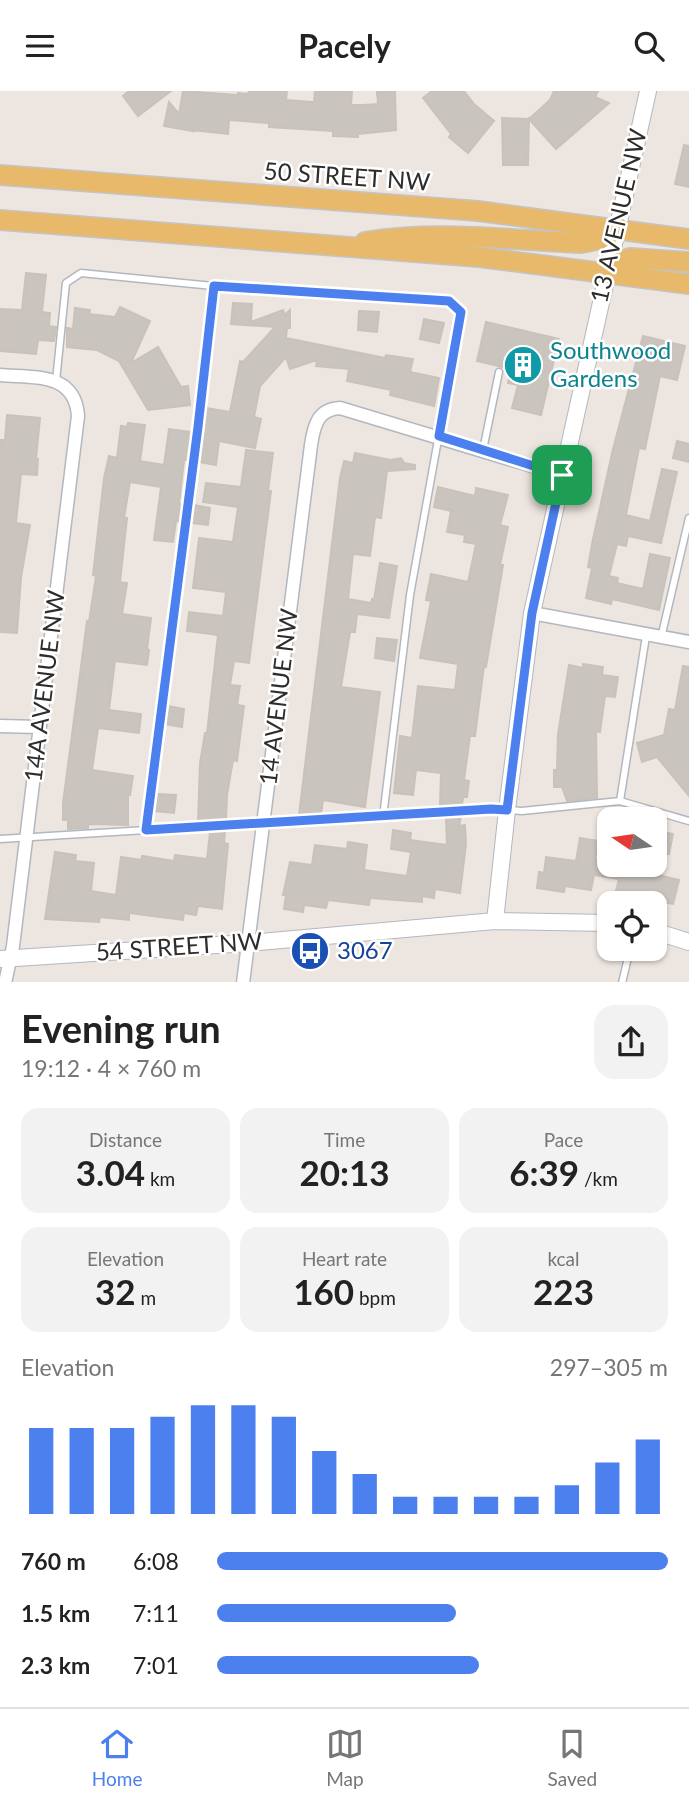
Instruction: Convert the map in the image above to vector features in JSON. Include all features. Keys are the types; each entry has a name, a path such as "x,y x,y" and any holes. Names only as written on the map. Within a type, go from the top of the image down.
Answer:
{"main road":[{"name":"50 STREET NW","path":"0,175 478,211 618,227 689,239"},
{"path":"0,220 479,257 689,284"},
{"path":"333,247 393,237 580,243 600,240 611,235 618,227"},
{"path":"607,273 610,265 629,258 689,263"}],"street":[{"name":"13 AVENUE NW","path":"495,921 532,613 648,91"},
{"path":"0,375 56,382"},
{"name":"14A AVENUE NW","path":"5,982 5,959 26,839 78,416 76,399 71,391 56,382"},
{"name":"14 AVENUE NW","path":"243,982 316,420 330,408 340,408 439,436"},
{"path":"439,436 562,475"},
{"path":"532,613 689,642"},
{"path":"0,726 40,727"},
{"name":"54 STREET NW","path":"5,959 248,943 495,921 597,923"},
{"path":"667,935 689,942"}],"lane":[{"path":"56,382 66,283 81,273 214,286 449,301 461,312 410,595 383,817"},
{"path":"146,830 214,286"},
{"path":"482,450 499,372"},
{"path":"661,638 689,518"},
{"path":"620,801 646,636"},
{"path":"0,839 491,809 522,811 620,801 689,821"},
{"path":"622,982 628,961"}],"building":[{"path":"129,91 171,91 138,116 123,96"},
{"path":"183,91 237,95 248,94 249,91 287,91 286,100 314,102 315,91 352,91 351,105 363,105 378,104 377,92 395,91 396,130 358,134 358,137 333,136 333,131 269,127 269,123 229,120 228,134 164,126 169,102 179,114"},
{"path":"432,91 464,91 474,104 494,121 468,153 449,137 451,134 423,98"},
{"path":"554,91 598,91 595,97 609,103 556,149 529,119 550,100"},
{"path":"502,118 529,119 528,165 503,165"},
{"path":"684,145 689,146 689,187 675,184"},
{"path":"26,273 46,275 42,312 50,313 49,326 56,327 54,341 38,340 36,354 0,351 0,309 22,310"},
{"path":"233,303 252,304 251,322 283,310 285,315 290,310 290,328 287,328 286,338 385,358 386,355 413,359 410,372 439,378 434,406 390,395 391,390 347,381 349,369 316,366 317,360 290,369 286,357 260,386 254,417 261,419 255,448 219,441 216,465 199,462 206,408 230,412 240,361 243,362 275,327 231,324"},
{"path":"120,307 150,321 131,363 158,347 181,387 188,386 190,405 148,410 119,361 97,350 67,347 67,328 73,329 75,308 90,310 89,314 115,317"},
{"path":"359,311 379,312 377,332 358,330"},
{"path":"424,319 444,323 439,343 420,339"},
{"name":"Southwood Gardens","path":"486,322 559,339 541,415 512,408 518,385 508,383 511,369 477,361"},
{"path":"643,336 685,346 677,380 660,376 645,449 639,448 626,515 650,521 662,469 677,472 661,543 628,536 626,546 617,544 609,576 618,578 617,583 643,589 650,554 670,558 659,610 612,599 611,604 586,598 592,568 588,567 593,539 613,449"},
{"path":"7,415 40,418 37,475 21,474 16,523 30,525 21,577 17,633 0,632 0,440 5,440"},
{"path":"128,423 145,425 140,461 164,465 169,429 192,432 188,460 184,460 179,504 182,504 180,522 176,521 173,542 154,540 161,487 130,482 124,518 127,518 120,582 127,583 122,614 151,618 149,650 147,665 115,661 109,710 141,714 139,733 98,728 92,770 133,776 128,795 128,825 88,824 88,828 68,829 68,820 63,820 63,803 87,621 89,622 96,576 93,575 104,478 109,456 117,458 121,426 127,427"},
{"path":"677,441 689,444 689,462 673,458"},
{"path":"246,450 273,453 268,491 271,491 249,663 234,661 230,685 240,686 237,705 244,706 237,761 233,760 226,820 198,821 200,763 207,733 218,635 187,631 189,612 223,616 226,592 193,588 199,538 233,542 238,507 203,502 206,483 241,487"},
{"path":"355,453 391,460 401,458 404,463 415,465 415,469 387,471 381,518 375,517 370,556 353,554 348,599 371,603 372,599 374,600 380,563 397,566 389,618 357,614 355,632 350,632 341,687 380,692 365,807 323,800 321,814 299,815 340,478 344,461 353,463"},
{"path":"438,487 475,496 476,488 508,495 500,525 508,527 500,565 503,565 486,667 484,666 475,736 470,736 464,780 469,781 467,797 463,797 462,805 440,806 441,773 416,770 413,795 394,793 400,736 412,738 418,686 455,690 458,664 420,658 431,601 426,600 431,574 468,582 476,544 464,542 465,535 447,532 451,511 434,507"},
{"path":"194,505 210,508 208,525 191,523"},
{"path":"377,638 397,640 394,661 375,658"},
{"path":"583,664 603,667 602,675 618,677 615,697 605,696 600,732 596,731 597,798 567,801 562,787 554,787 558,734 569,665 583,668"},
{"path":"683,666 689,667 689,796 657,757 642,762 637,743 664,735 669,709 675,710"},
{"path":"168,706 184,709 182,727 165,724"},
{"path":"157,794 176,795 174,813 155,811"},
{"path":"446,817 461,817 459,826 465,825 466,844 460,893 435,889 434,898 422,896 422,902 370,898 369,905 328,900 326,908 304,905 303,912 284,909 286,895 283,895 290,862 312,865 315,845 347,849 348,842 367,845 364,870 407,876 411,852 391,849 393,830 411,833 410,840 447,845"},
{"path":"225,831 224,843 228,844 222,909 198,906 196,915 184,913 183,920 129,913 129,920 100,917 99,922 45,919 55,852 76,855 75,861 94,863 91,891 116,895 121,857 141,860 142,856 174,861 175,855 207,859 210,832"},
{"path":"667,833 673,834 667,854"},
{"path":"580,838 597,841 597,875 594,875 591,890 565,886 564,892 537,888 539,872 544,873 546,857 576,861"},
{"path":"606,877 667,877 679,880 673,904 667,903 667,891 616,891 619,879"}],"place":[{"name":"Southwood Gardens","path":"523,365"},
{"name":"3067","path":"310,951"}],"route":[{"path":"214,286 449,301 461,312 439,436 562,475 532,613 507,810 146,830 214,286"}]}
